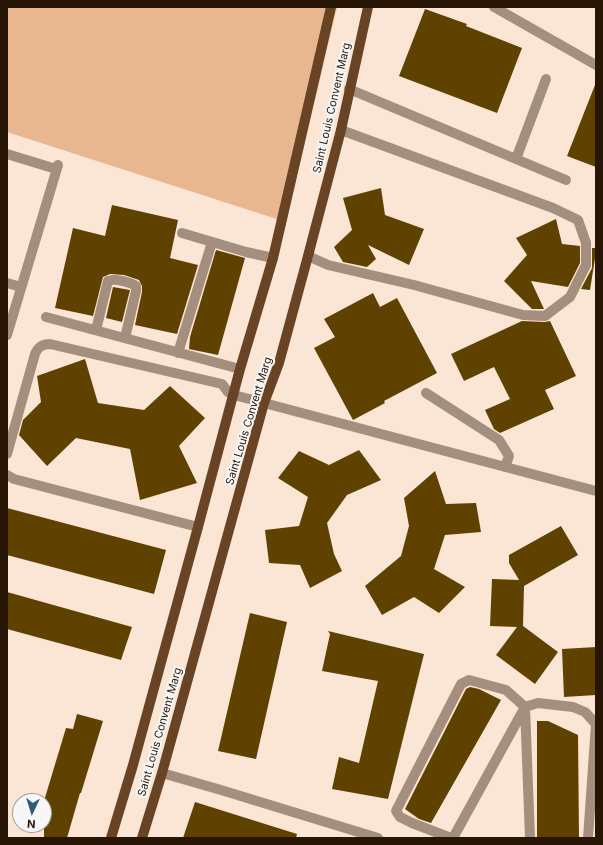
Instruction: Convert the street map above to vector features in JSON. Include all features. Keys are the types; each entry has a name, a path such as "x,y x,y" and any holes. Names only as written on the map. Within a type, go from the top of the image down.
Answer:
{"main road":[{"name":"Saint Louis Convent Marg","path":"111,838 198,527 240,369 273,258 332,7"},
{"name":"Saint Louis Convent Marg","path":"142,838 162,773 264,403 279,363 341,130 368,7"}],"street":[{"path":"494,7 596,65"},
{"path":"516,159 546,79"},
{"path":"349,89 566,180"},
{"path":"308,256 328,265 414,285 523,315 538,316 545,316 570,297 586,265 586,243 578,220 554,208 341,130"},
{"path":"7,154 57,167 7,335"},
{"path":"182,233 273,258"},
{"path":"178,353 212,242"},
{"path":"96,330 108,281 112,279 132,284 136,286 136,291 125,338"},
{"path":"7,283 21,287"},
{"path":"46,317 240,369"},
{"path":"7,454 35,354 37,350 46,344 222,384 228,392 234,395 596,491"},
{"path":"426,393 500,440 509,456 505,467"},
{"path":"7,474 14,480 198,527"},
{"path":"530,838 525,708 506,690 470,680 461,684 396,811 400,817 452,838 525,708 538,703 573,707 585,712 596,724 588,838"},
{"path":"162,773 378,838"}],"shaded area":[{"path":"7,7 337,7 286,222 7,132"}],"building":[{"path":"425,9 467,24 466,26 522,48 497,113 399,76"},
{"path":"596,85 596,167 567,156"},
{"path":"381,188 385,215 424,229 409,265 368,245 376,259 367,267 343,262 334,247 352,230 343,198"},
{"path":"112,205 178,220 170,258 198,265 177,334 135,325 142,286 139,280 124,275 110,274 103,277 93,316 55,308 73,228 105,236"},
{"path":"556,219 562,244 580,246 580,263 568,287 531,281 544,309 532,309 504,281 527,255 516,238"},
{"path":"592,248 596,248 596,252 590,290 581,289 592,268"},
{"path":"216,250 245,258 218,355 189,349 190,337"},
{"path":"113,287 130,290 122,322 106,318"},
{"path":"373,293 380,307 397,298 437,373 384,401 385,403 353,420 314,348 335,337 324,319"},
{"path":"522,321 550,321 576,376 545,390 554,409 500,433 494,429 485,410 510,399 494,367 464,381 451,354"},
{"path":"85,359 98,403 144,410 170,386 205,418 179,446 197,483 140,500 130,449 76,438 47,466 19,435 23,420 41,402 37,376"},
{"path":"359,450 381,480 347,495 327,523 334,554 342,571 310,588 300,565 269,563 265,530 299,526 308,497 278,478 299,451 329,465"},
{"path":"435,471 446,504 476,503 481,532 445,535 434,569 465,587 439,613 414,597 382,615 365,586 401,556 409,526 404,498"},
{"path":"7,508 166,550 154,594 7,555"},
{"path":"561,526 578,555 524,586 523,626 558,652 535,684 496,655 517,627 490,626 492,579 519,580 509,563 509,555"},
{"path":"7,592 132,627 121,660 7,629"},
{"path":"250,613 287,622 256,759 218,751"},
{"path":"328,631 424,654 388,799 332,789 339,757 359,763 378,681 322,671 330,634"},
{"path":"596,647 596,695 564,697 562,649"},
{"path":"470,687 479,689 501,700 431,823 419,819 405,809 466,689"},
{"path":"77,714 103,721 67,838 44,838 44,833 52,833 52,793 46,793 66,728 73,729"},
{"path":"537,721 548,721 578,735 579,838 537,838"},
{"path":"195,802 297,834 296,838 183,838"}]}
